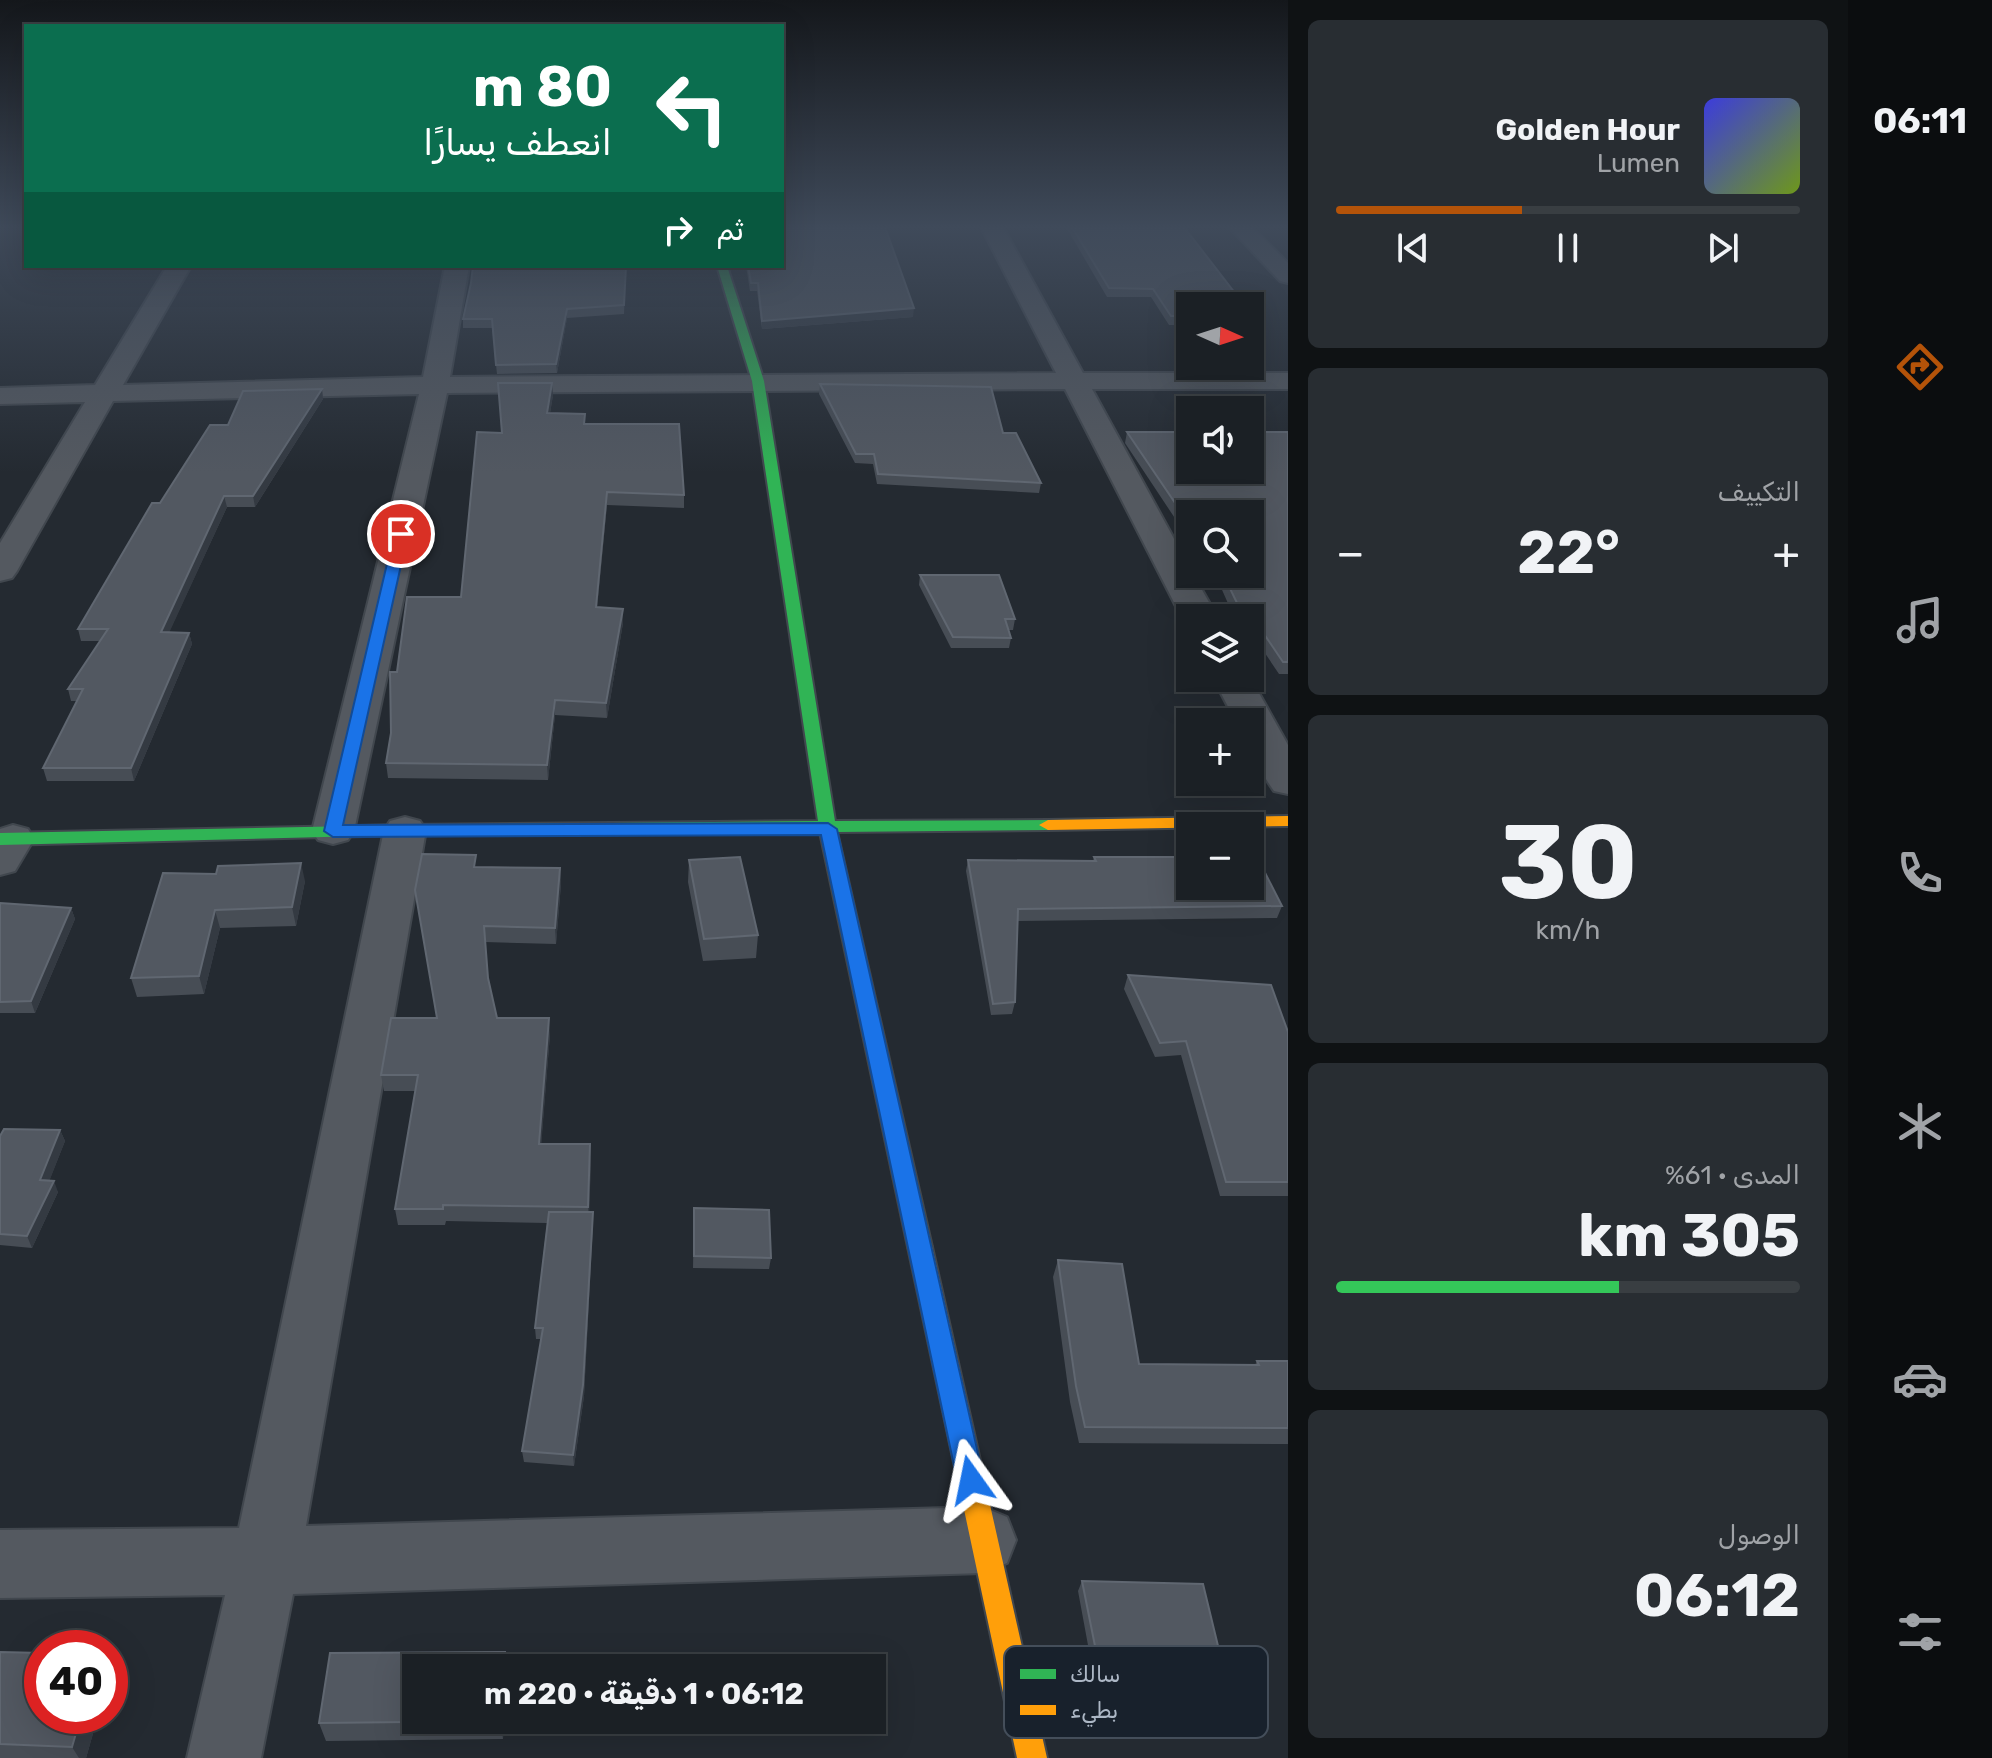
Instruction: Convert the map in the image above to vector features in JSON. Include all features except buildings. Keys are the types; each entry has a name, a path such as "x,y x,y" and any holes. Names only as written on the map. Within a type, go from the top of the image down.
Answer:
{"street":[{"path":"0,571 153,309"},
{"path":"333,831 435,385 449,309"},
{"path":"735,309 758,381 828,829 1007,1646"},
{"path":"1035,309 1192,604"},
{"path":"0,396 758,381 1288,381"},
{"path":"1240,692 1288,782"},
{"path":"4,846 333,831 828,829 1288,821"},
{"path":"224,1758 266,1561 405,830"},
{"path":"0,1564 266,1561 983,1540"},
{"path":"1028,1738 1032,1758"}],"traffic: fast":[{"path":"735,309 758,381 828,829 920,1247"},
{"path":"0,839 405,830 1048,825"}],"traffic: slow":[{"path":"1048,825 1288,821"},
{"path":"920,1247 1007,1646"},
{"path":"1028,1738 1032,1758"}],"route":[{"path":"401,534 333,831 828,829 971,1480"}]}
